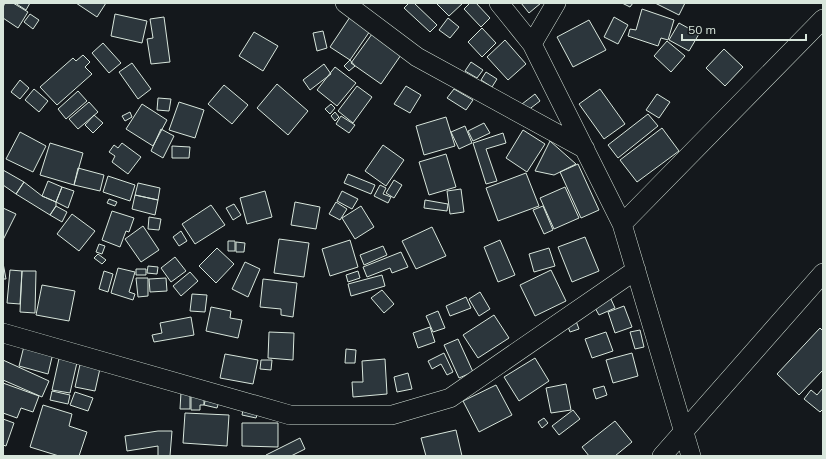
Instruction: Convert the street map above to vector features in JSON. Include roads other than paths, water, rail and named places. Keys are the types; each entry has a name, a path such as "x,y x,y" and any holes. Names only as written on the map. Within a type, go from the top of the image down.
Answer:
{"street":[{"path":"345,3 417,57 584,149"},
{"path":"499,3 532,44 622,224 691,456"},
{"path":"532,44 556,3"},
{"path":"622,224 823,19"},
{"path":"3,333 290,415 392,415 450,398 636,270"},
{"path":"662,456 823,273"}]}
